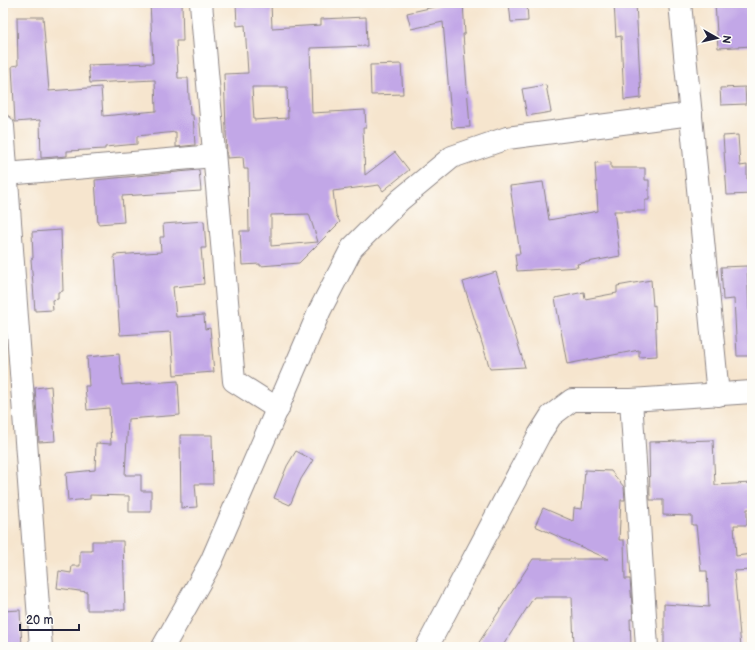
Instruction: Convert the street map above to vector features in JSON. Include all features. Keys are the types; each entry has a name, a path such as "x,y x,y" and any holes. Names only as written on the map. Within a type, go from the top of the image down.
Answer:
{"street":[{"path":"201,3 234,381 278,409"},
{"path":"680,3 718,395"},
{"path":"163,647 211,562 320,310 352,248 400,200 452,157 507,138 691,114"},
{"path":"3,126 41,647"},
{"path":"6,174 214,156"},
{"path":"427,647 539,435 551,416 572,400 630,400 752,392"},
{"path":"630,400 647,647"}],"building":[{"path":"150,3 182,3 183,41 176,41 178,78 188,78 190,115 193,115 195,145 176,147 176,132 137,136 137,144 105,147 105,149 67,151 67,156 41,158 40,120 15,122 12,66 18,65 17,17 43,17 49,91 101,87 103,116 156,111 155,80 90,83 88,65 153,63"},
{"path":"236,3 271,3 272,28 321,25 321,19 366,17 367,46 310,48 312,113 365,110 366,128 363,128 365,175 395,152 409,170 383,191 379,185 333,191 336,215 340,222 299,263 260,266 260,264 242,265 240,231 249,231 248,169 244,169 243,157 227,158 224,74 248,73 245,25 237,26","holes":["252,87 287,87 288,118 254,120","309,214 318,242 271,246 271,215"]},
{"path":"443,3 463,3 465,34 463,34 470,127 452,128 443,22 411,29 407,13 443,5"},
{"path":"509,3 527,3 528,21 511,22"},
{"path":"614,3 636,3 641,98 624,100 621,36 616,37"},
{"path":"715,3 752,3 752,46 718,48"},
{"path":"401,64 403,94 371,95 370,65"},
{"path":"546,85 551,112 527,116 522,89"},
{"path":"745,87 746,104 721,105 720,88"},
{"path":"738,135 740,166 747,165 747,179 751,179 752,194 727,195 723,136"},
{"path":"611,162 611,168 645,168 645,180 649,180 649,200 645,200 645,211 614,211 620,256 577,264 578,267 517,271 515,254 520,254 510,186 543,182 549,220 598,211 595,163"},
{"path":"199,170 201,191 122,196 124,222 98,224 95,180"},
{"path":"204,221 206,248 201,248 204,284 173,287 176,317 204,315 205,329 210,328 214,372 174,375 171,332 120,335 114,255 161,252 160,237 164,237 163,224"},
{"path":"61,230 63,291 58,292 58,299 52,300 53,310 35,311 31,259 33,258 32,232"},
{"path":"747,266 749,310 752,310 752,356 737,356 734,299 723,300 721,267"},
{"path":"496,272 525,367 490,369 463,282"},
{"path":"651,280 653,306 655,305 657,356 639,357 639,350 567,364 555,298 584,292 585,299 617,293 617,286"},
{"path":"119,354 122,385 178,381 180,415 128,419 125,475 141,475 141,491 151,491 151,512 129,512 129,496 90,495 90,499 68,501 66,473 95,470 96,443 111,444 109,408 87,410 85,386 89,386 87,357"},
{"path":"51,386 55,441 39,442 35,388"},
{"path":"180,435 212,435 213,484 195,484 197,507 181,508"},
{"path":"713,440 715,485 752,483 752,509 747,509 747,525 734,525 736,556 752,554 752,570 734,571 741,647 664,647 664,604 709,607 707,571 701,571 696,525 692,525 692,516 663,515 663,500 650,500 649,442"},
{"path":"296,451 313,460 301,479 290,505 274,498 287,466"},
{"path":"585,470 611,471 624,487 625,500 621,500 619,540 624,540 625,579 630,579 633,619 630,619 631,647 574,645 572,597 534,597 502,647 476,647 533,559 608,559 535,526 543,508 573,521 574,508 582,509"},
{"path":"92,541 123,541 125,610 87,610 87,592 57,588 59,571 71,573 72,566 80,566 80,551 92,551"},
{"path":"20,610 22,647 4,647 3,611"}]}
